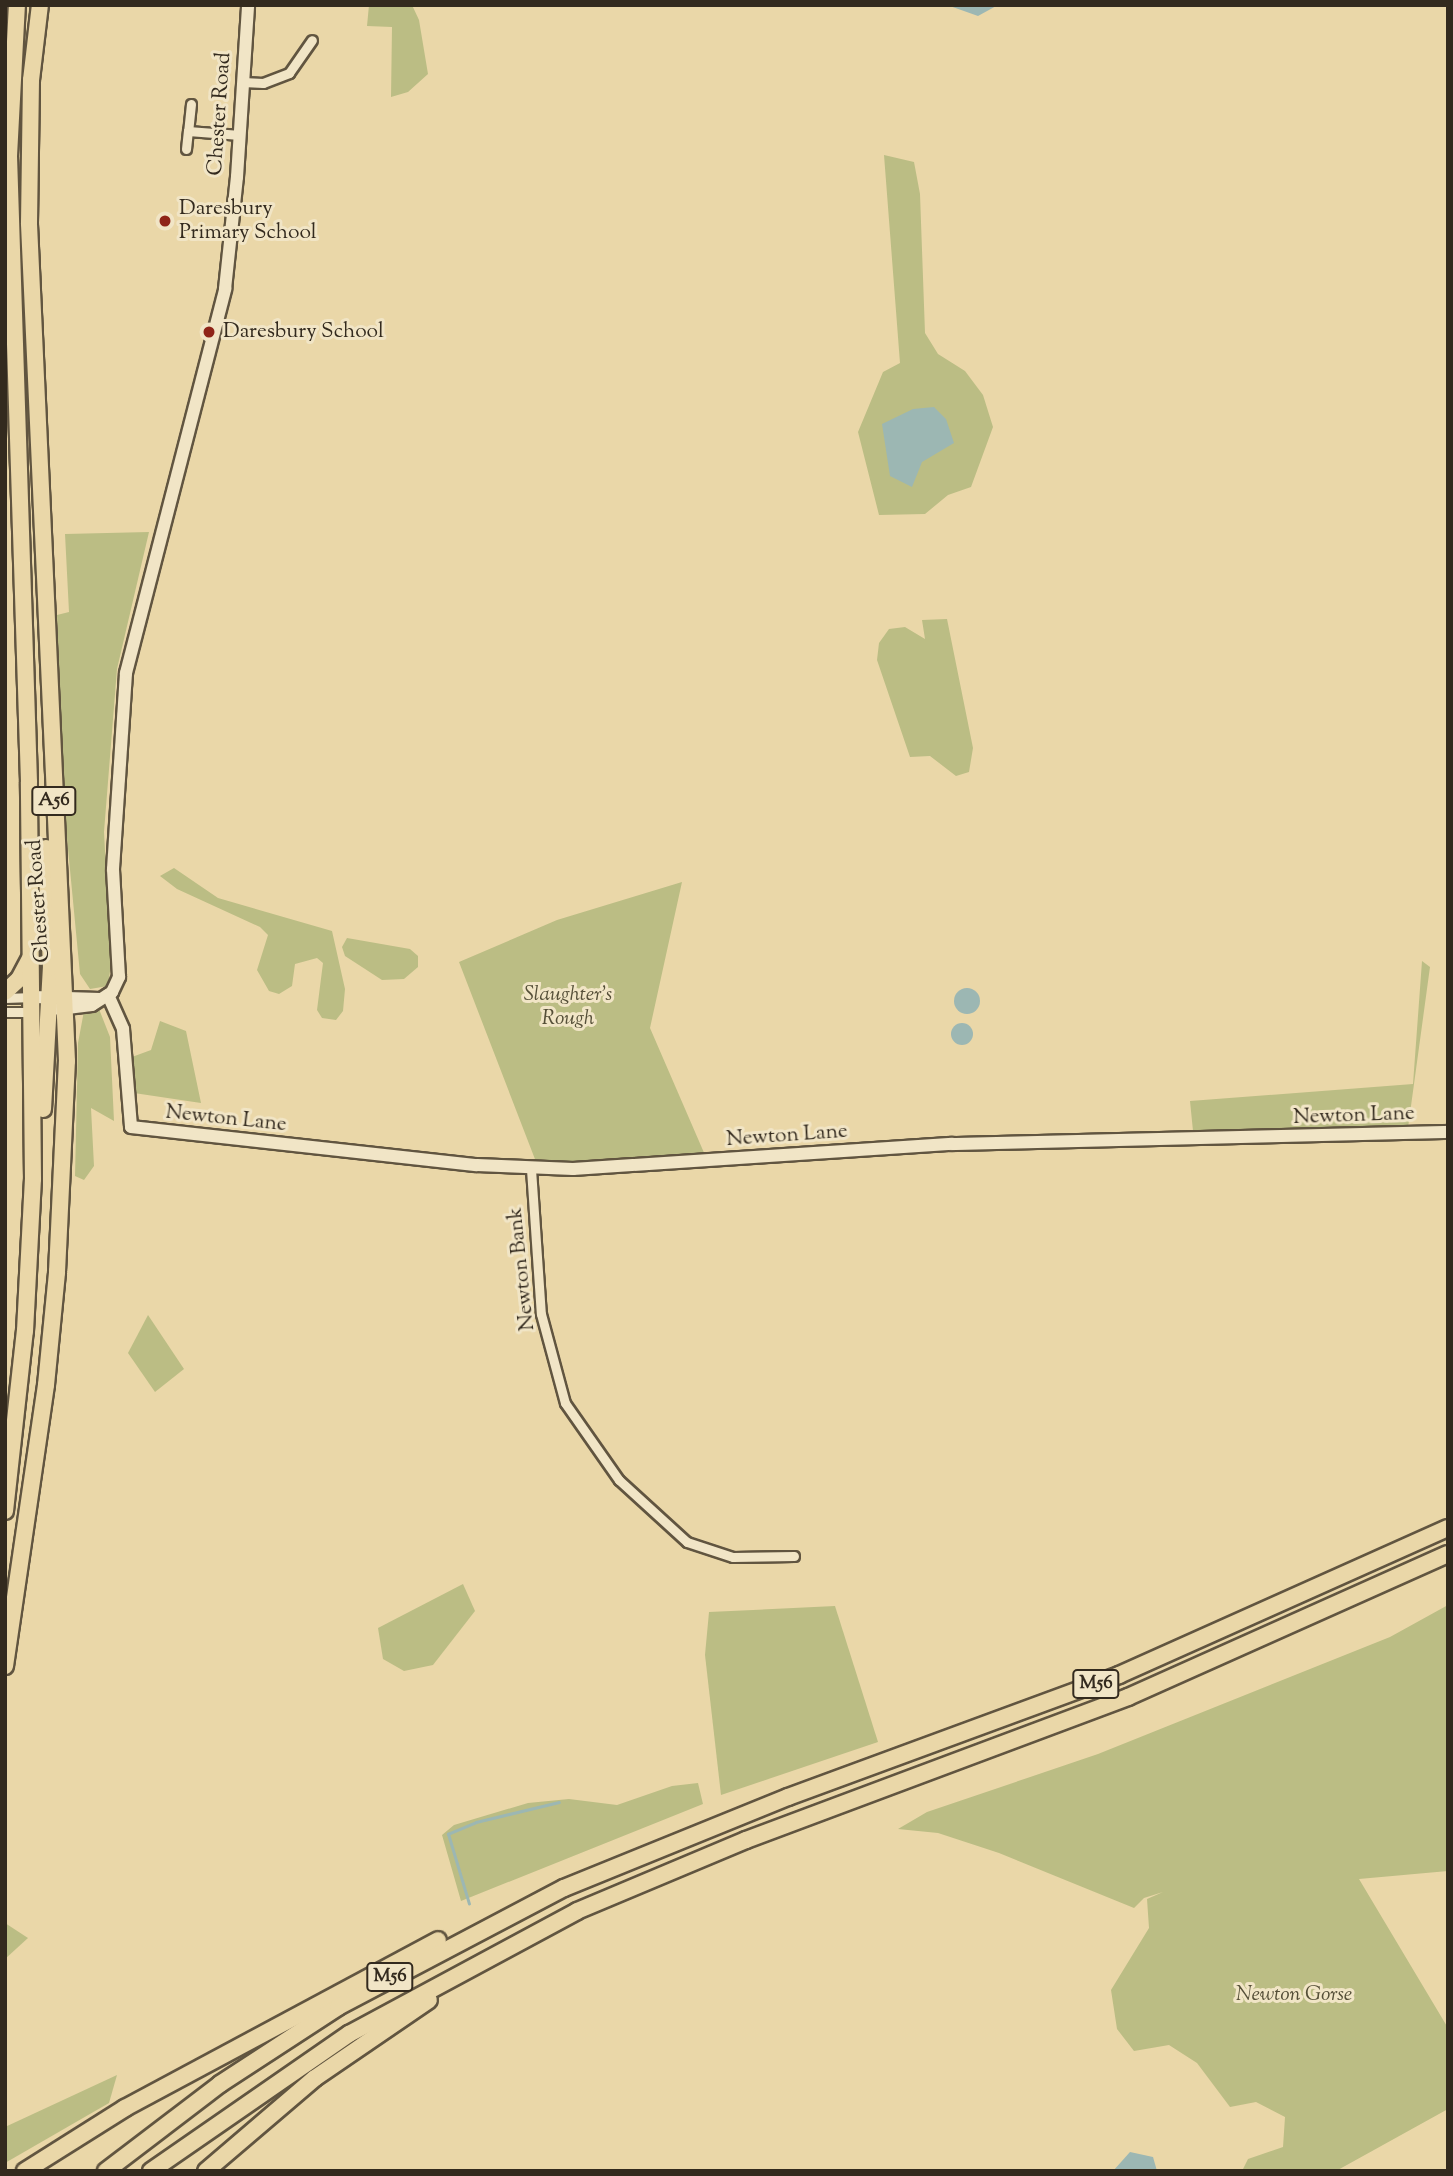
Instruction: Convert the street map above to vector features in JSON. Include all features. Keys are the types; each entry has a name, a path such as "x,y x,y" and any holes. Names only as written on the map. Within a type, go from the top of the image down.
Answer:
{"highway":[{"name":"Chester Road","path":"5,1666 12,1585 57,1272 65,1119 49,1004 32,954 9,156 17,5"},
{"name":"Chester Road","path":"5,1511 25,1331 33,1180 49,1004 55,823 29,223 32,80 40,5"},
{"path":"5,992 19,978 32,954"},
{"name":"M56","path":"106,2171 282,2042 394,1975 505,1916 736,1818 1119,1675 1448,1528"},
{"name":"M56","path":"151,2171 349,2034 515,1942 710,1854 1128,1697 1448,1554"},
{"path":"25,2171 125,2108 390,1963 432,1942 505,1916"},
{"path":"206,2171 344,2056 515,1942"}],"street":[{"name":"Chester Road","path":"104,997 119,978 113,869 127,673 225,289 240,135 248,5"},
{"path":"243,82 264,83 289,73 312,40"},
{"path":"186,149 191,104"},
{"path":"188,131 240,135"},
{"path":"5,1012 104,997"},
{"name":"Newton Lane","path":"104,997 123,1029 131,1128 531,1169 952,1144 1448,1132"},
{"path":"5,998 49,1004"},
{"name":"Newton Bank","path":"531,1169 541,1314 565,1402 619,1480 687,1542 733,1557 794,1556"}],"green space":[{"path":"369,5 412,5 419,20 428,74 408,92 391,97 392,27 367,26"},
{"path":"884,155 914,162 920,194 925,333 938,354 965,371 983,395 993,427 971,487 948,495 925,514 879,515 858,432 883,372 900,363"},
{"path":"149,532 117,669 104,832 111,964 108,986 90,989 80,974 64,807 57,615 69,612 65,534"},
{"path":"947,619 973,748 969,772 956,776 930,756 910,757 877,660 879,643 889,629 905,627 925,639 922,620"},
{"path":"174,868 218,898 332,931 345,989 343,1011 336,1020 322,1018 317,1010 323,963 317,958 295,964 292,986 279,994 269,991 257,970 268,935 260,927 177,889 160,876"},
{"name":"Slaughter's Rough","path":"682,882 650,1028 705,1155 538,1167 459,962 557,920"},
{"path":"347,938 410,949 418,956 418,967 404,979 382,980 345,956 342,947"},
{"path":"1422,961 1430,967 1408,1128 1193,1131 1190,1101 1413,1084"},
{"path":"99,1009 110,1037 114,1121 91,1108 94,1166 84,1180 75,1176 78,1043 84,1011"},
{"path":"160,1021 186,1031 201,1103 134,1093 132,1057 151,1050"},
{"path":"148,1315 184,1369 155,1392 128,1353"},
{"path":"463,1584 475,1611 433,1665 404,1671 383,1659 378,1628"},
{"name":"Newton Gorse","path":"1448,1605 1448,1871 1359,1879 1448,2028 1448,2109 1336,2171 1242,2171 1248,2159 1283,2147 1285,2117 1256,2102 1230,2107 1197,2063 1169,2045 1134,2051 1117,2029 1111,1990 1149,1928 1147,1899 1163,1892 1144,1898 1134,1908 999,1853 938,1833 898,1829 927,1812 1098,1754 1390,1637"},
{"path":"835,1606 878,1742 721,1795 705,1655 709,1612"},
{"path":"698,1783 703,1804 461,1901 442,1835 454,1825 528,1803 569,1799 617,1805 672,1786"},
{"path":"5,1923 28,1938 5,1959"},
{"path":"117,2075 109,2103 5,2163 5,2127"}],"water":[{"path":"947,5 998,5 978,16"},
{"path":"934,407 946,419 954,443 922,462 912,487 890,476 882,424 913,409"},
{"path":"967,988 976,992 980,1001 976,1010 967,1014 958,1010 954,1001 958,992"},
{"path":"962,1023 972,1030 973,1034 966,1044 962,1045 952,1038 951,1034 958,1024"},
{"path":"1130,2152 1153,2157 1157,2171 1113,2171"}],"waterway":[{"path":"469,1904 448,1834 476,1822 559,1802"}],"place":[{"name":"Daresbury Primary School","path":"165,221"},
{"name":"Daresbury School","path":"209,332"}]}
